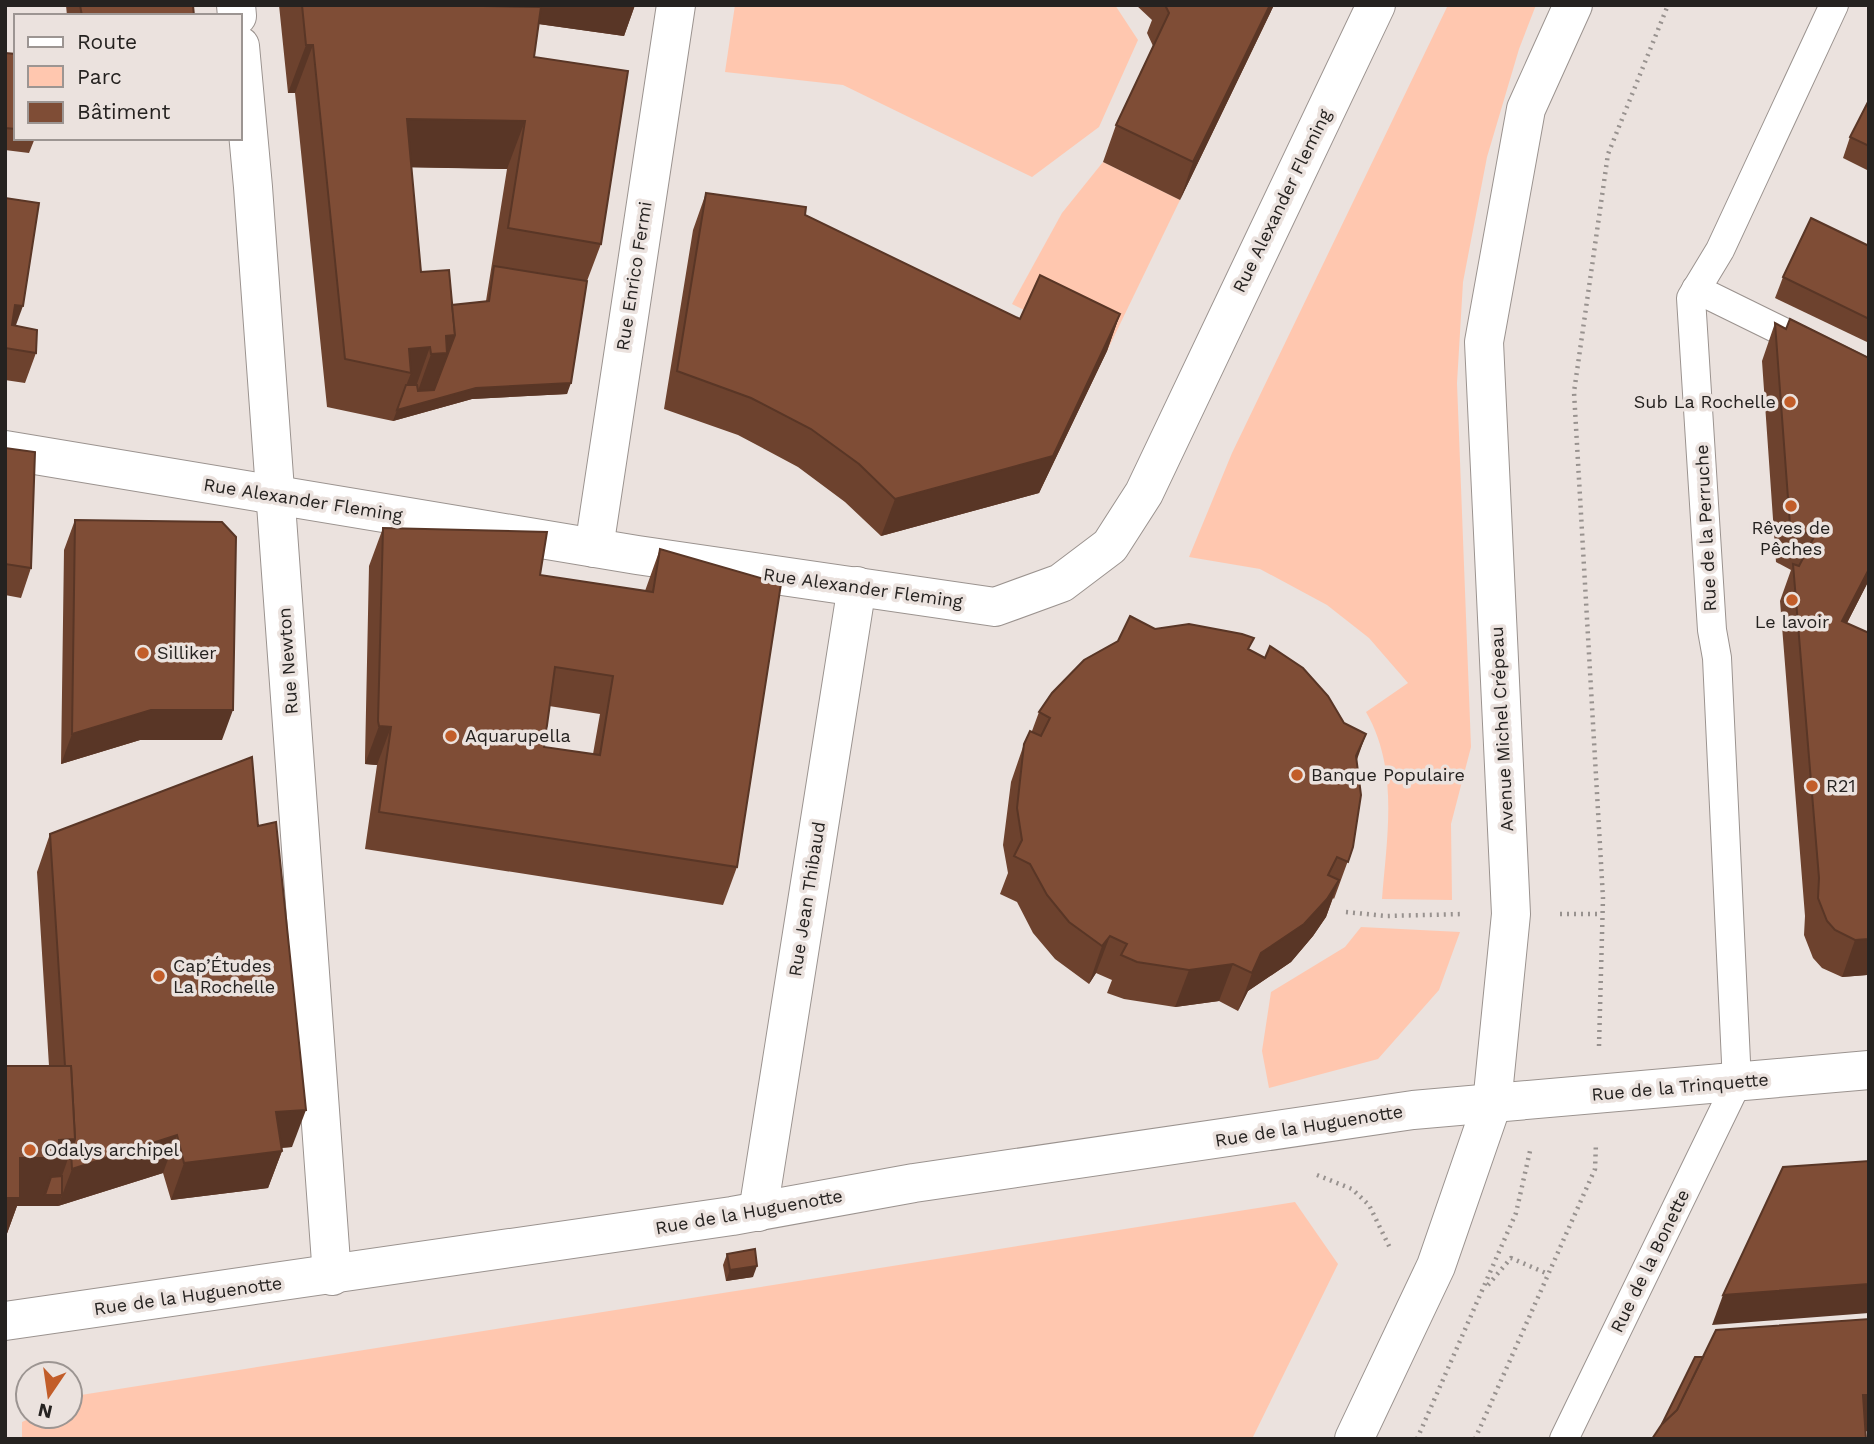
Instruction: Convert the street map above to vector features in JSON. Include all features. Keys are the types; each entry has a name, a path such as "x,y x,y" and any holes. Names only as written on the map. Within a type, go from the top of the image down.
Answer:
{"street":[{"name":"Rue Enrico Fermi","path":"594,548 676,5"},
{"name":"Rue Alexander Fleming","path":"5,450 594,548 995,607 1061,583 1110,546 1144,494 1376,5"},
{"name":"Avenue Michel Crépeau","path":"1354,1439 1436,1266 1492,1104 1511,914 1484,342 1526,110 1573,5"},
{"name":"Rue Newton","path":"242,71 276,497 332,1276"},
{"name":"Rue Jean Thibaud","path":"758,1212 857,586"},
{"name":"Rue de la Trinquette","path":"1492,1104 1869,1070"},
{"name":"Rue de la Huguenotte","path":"5,1321 332,1276 758,1212 914,1183 1413,1110 1492,1104"}],"lane":[{"name":"Rue de la Perruche","path":"1737,1083 1717,658 1712,630 1691,298 1720,250 1834,5"},
{"path":"1696,289 1869,374"},
{"name":"Rue de la Bonette","path":"1564,1439 1737,1083"}],"path":[{"path":"1475,1439 1595,1169 1602,914 1574,392 1608,154 1668,5"},
{"path":"1346,912 1386,916 1465,914"},
{"path":"1560,914 1602,914"}],"green space":[{"path":"735,5 1115,5 1138,40 1099,127 1032,177 843,85 725,72"},
{"path":"1448,5 1536,5 1519,49 1487,157 1463,282 1457,383 1471,747 1451,824 1452,900 1382,899 1388,827 1387,780 1383,756 1366,712 1408,683 1369,638 1327,605 1260,569 1189,557 1232,453"},
{"path":"1103,162 1180,200 1107,351 1012,304 1062,213"},
{"path":"1361,927 1460,932 1439,990 1378,1059 1269,1088 1262,1051 1271,992 1345,947"},
{"path":"1295,1202 1338,1264 1252,1439 22,1439 22,1430 84,1430 84,1395"}],"building":[{"path":"80,5 193,5 194,14 82,14"},
{"path":"302,5 541,7 534,57 628,71 601,244 508,228 525,121 407,119 421,272 449,270 455,335 446,336 447,353 431,354 430,347 409,349 411,373 345,359 313,45 306,45"},
{"path":"1165,5 1270,5 1193,162 1116,125 1169,13"},
{"path":"5,53 14,54 14,129 5,128"},
{"path":"1869,100 1869,146 1850,137"},
{"path":"706,193 806,207 805,215 1020,319 1040,275 1120,314 1053,456 895,499 859,464 811,429 751,398 677,371"},
{"path":"5,198 39,203 23,306 15,305 12,325 37,330 36,353 5,348"},
{"path":"1811,218 1869,246 1869,319 1783,277"},
{"path":"494,266 587,281 571,383 476,388 397,410 406,385 417,385 418,391 434,390 455,335 452,305 489,301"},
{"path":"1790,319 1869,358 1869,569 1842,621 1869,633 1869,939 1855,940 1835,930 1827,921 1818,898 1819,878 1793,564 1799,566 1814,537 1790,525 1775,323 1786,329"},
{"path":"5,448 35,452 31,568 5,564"},
{"name":"Silliker","path":"75,520 222,522 236,537 233,710 151,710 72,734"},
{"name":"Aquarupella","path":"383,528 547,532 540,575 653,592 660,549 781,584 737,867 379,812 391,727 379,726","holes":["555,667 613,676 600,755 544,747"]},
{"path":"1130,616 1155,629 1189,624 1242,634 1254,638 1248,649 1265,658 1270,646 1303,668 1328,696 1344,723 1366,734 1356,756 1361,795 1348,862 1337,857 1328,875 1339,880 1327,899 1304,924 1261,953 1252,973 1233,964 1189,970 1137,962 1121,955 1127,944 1110,936 1102,946 1069,922 1047,895 1030,864 1014,856 1022,840 1017,808 1024,744 1030,731 1041,736 1050,718 1039,712 1052,693 1084,660 1118,641"},
{"name":"Cap’Études La Rochelle","path":"252,757 258,826 276,822 306,1110 276,1112 282,1151 184,1163 177,1135 72,1169 71,1151 75,1139 71,1066 65,1066 50,834"},
{"path":"5,1066 71,1066 75,1139 59,1140 59,1158 20,1158 20,1198 5,1198"},
{"path":"1869,1161 1869,1284 1723,1295 1783,1167"},
{"path":"62,1176 62,1195 45,1195 51,1177"},
{"path":"755,1249 757,1266 730,1270 727,1254"},
{"path":"1869,1319 1869,1395 1863,1395 1866,1439 1652,1439 1662,1424 1677,1410 1716,1330"},
{"path":"1695,1357 1703,1357 1677,1410 1662,1424"}],"place":[{"name":"Sub La Rochelle","path":"1790,402"},
{"name":"Rêves de Pêches","path":"1791,506"},
{"name":"Le lavoir","path":"1792,600"},
{"name":"Silliker","path":"143,653"},
{"name":"Aquarupella","path":"451,736"},
{"name":"Banque Populaire","path":"1297,775"},
{"name":"R21","path":"1812,786"},
{"name":"Cap’Études La Rochelle","path":"159,976"},
{"name":"Odalys archipel","path":"30,1150"}]}
